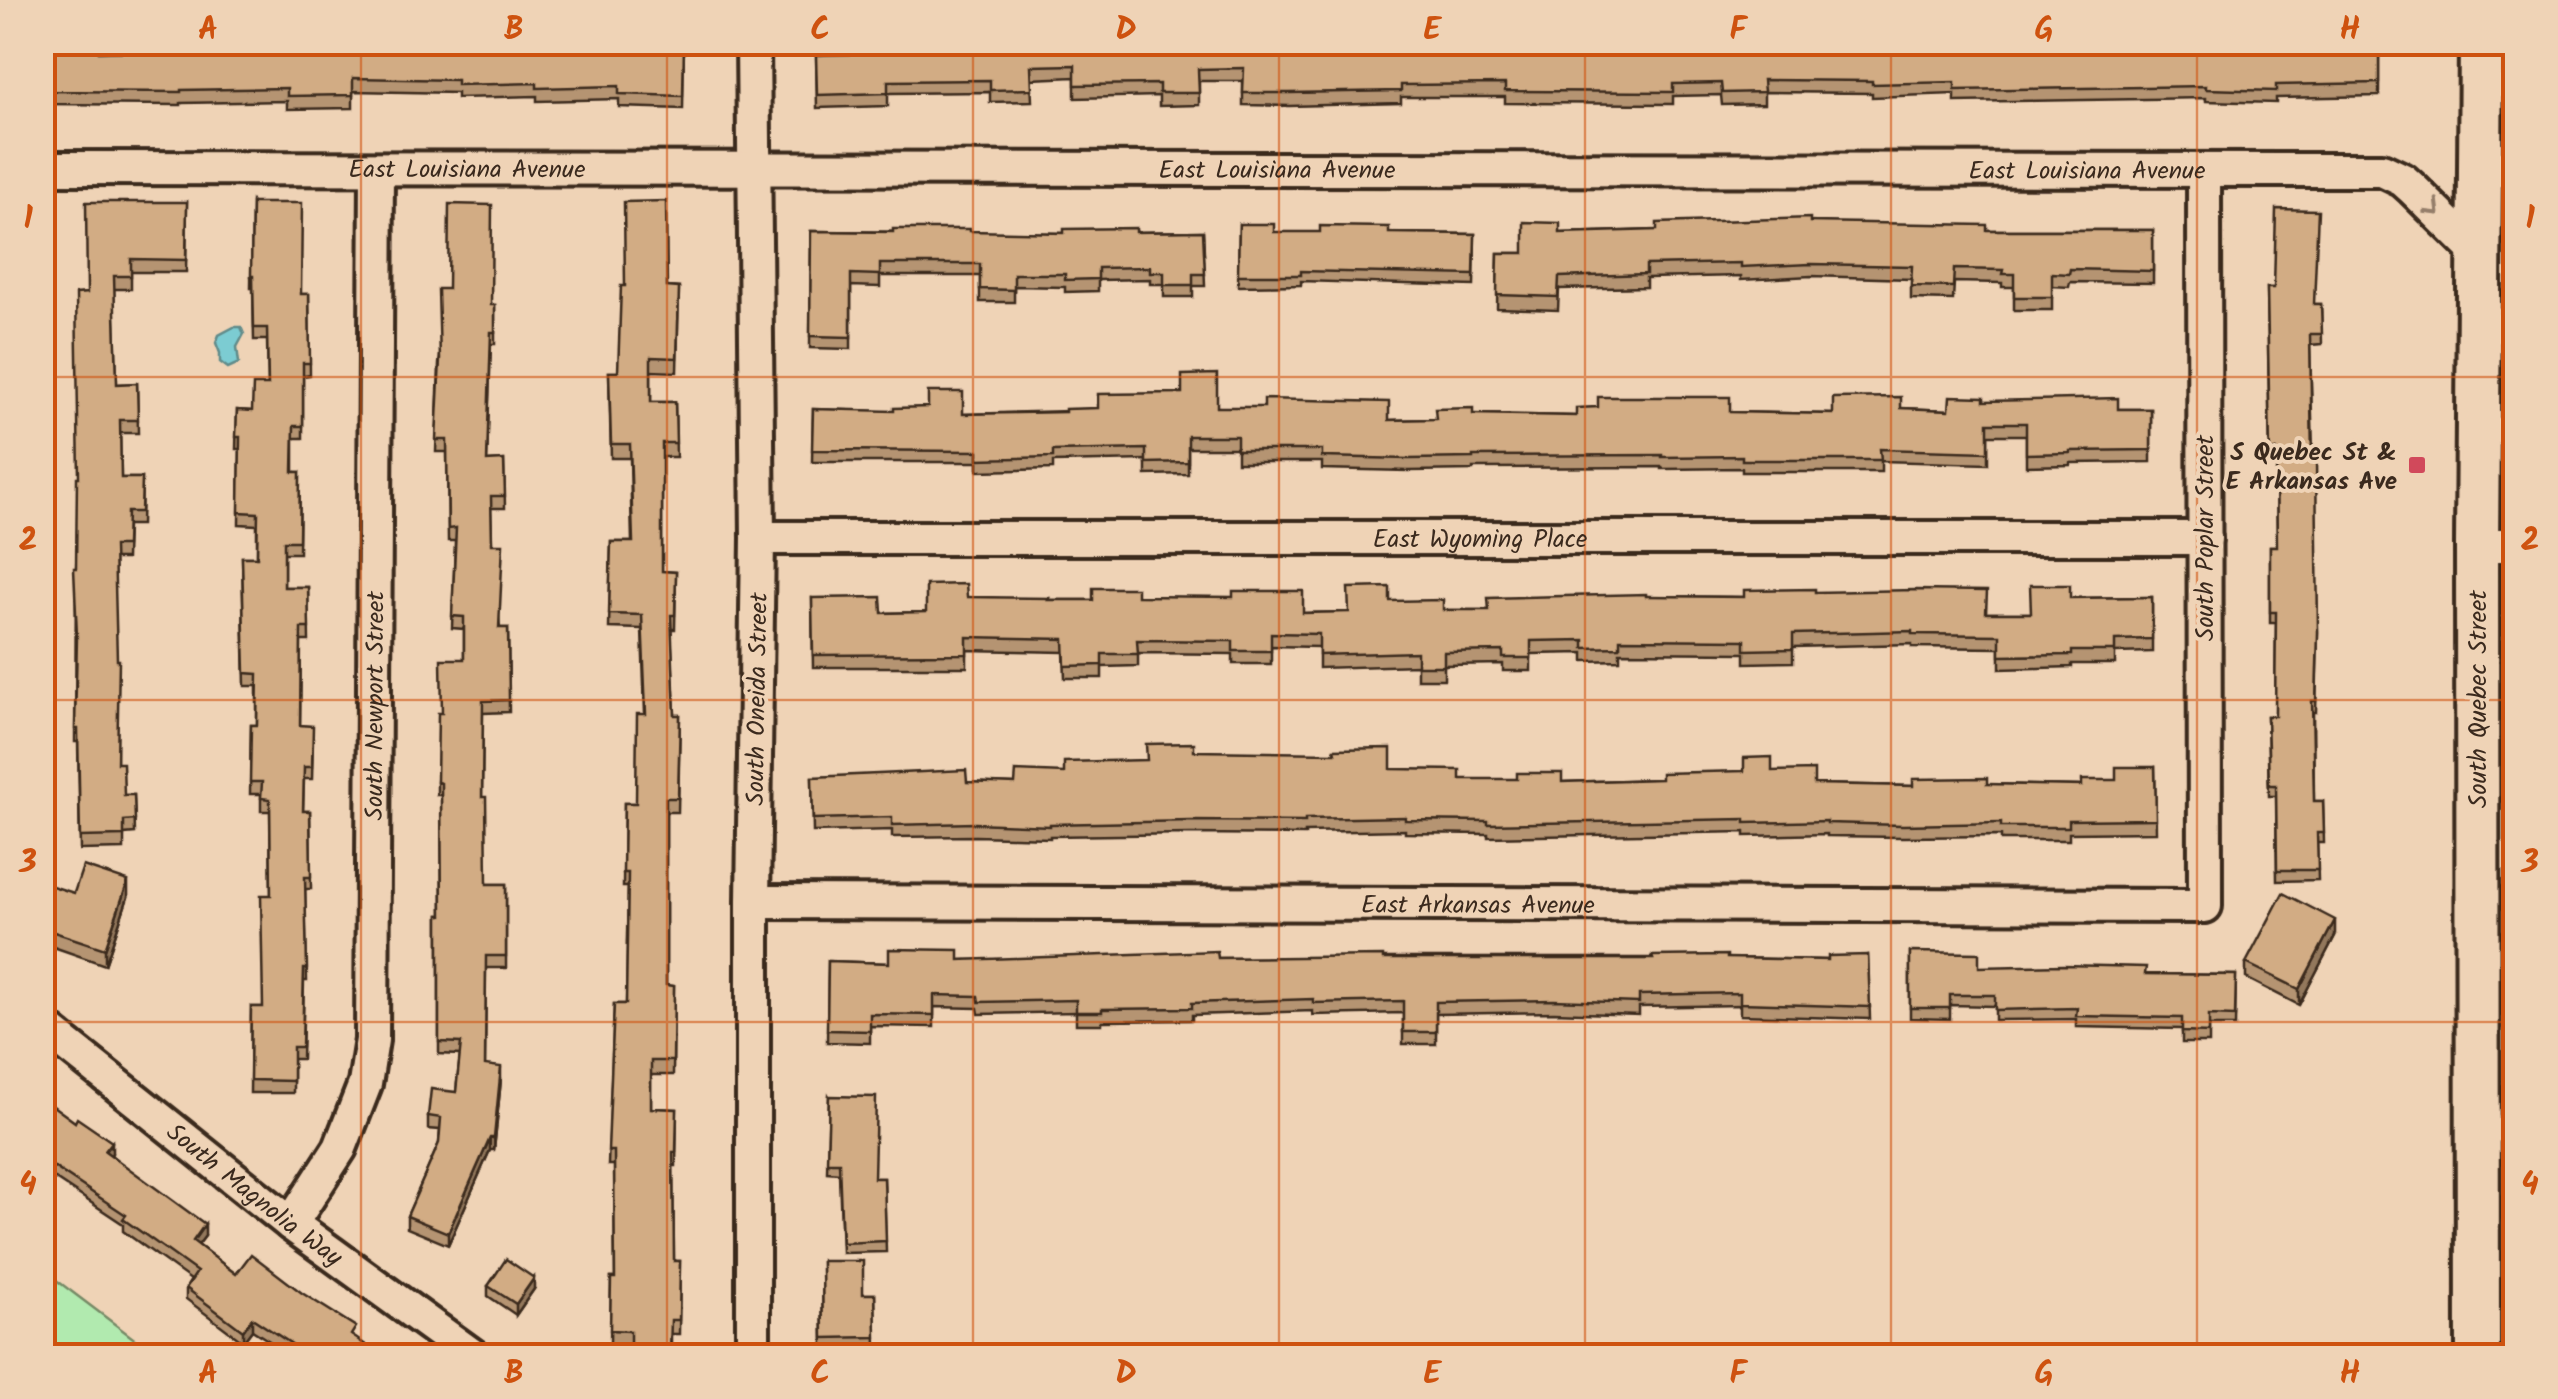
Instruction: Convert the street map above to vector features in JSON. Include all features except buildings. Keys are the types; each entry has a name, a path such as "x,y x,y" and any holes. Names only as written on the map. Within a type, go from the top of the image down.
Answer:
{"main road":[{"name":"South Quebec Street","path":"2478,1356 2496,545 2480,255 2481,42"}],"street":[{"name":"South Oneida Street","path":"753,42 758,538 753,1356"},
{"name":"East Louisiana Avenue","path":"42,168 2382,170 2403,180 2480,255"},
{"name":"South Newport Street","path":"291,1224 340,1148 365,1084 372,1040 377,170"},
{"name":"South Poplar Street","path":"2204,170 2204,906"},
{"name":"East Wyoming Place","path":"758,538 2204,538"},
{"name":"East Arkansas Avenue","path":"753,902 2204,906"},
{"name":"South Magnolia Way","path":"42,1025 291,1224 474,1356"}],"green space":[{"path":"43,1270 157,1356 43,1356"}],"water":[{"path":"241,327 244,334 237,347 239,363 228,368 220,362 216,343 219,335"}],"place":[{"name":"S Quebec St & E Arkansas Ave","path":"2417,465"}]}
